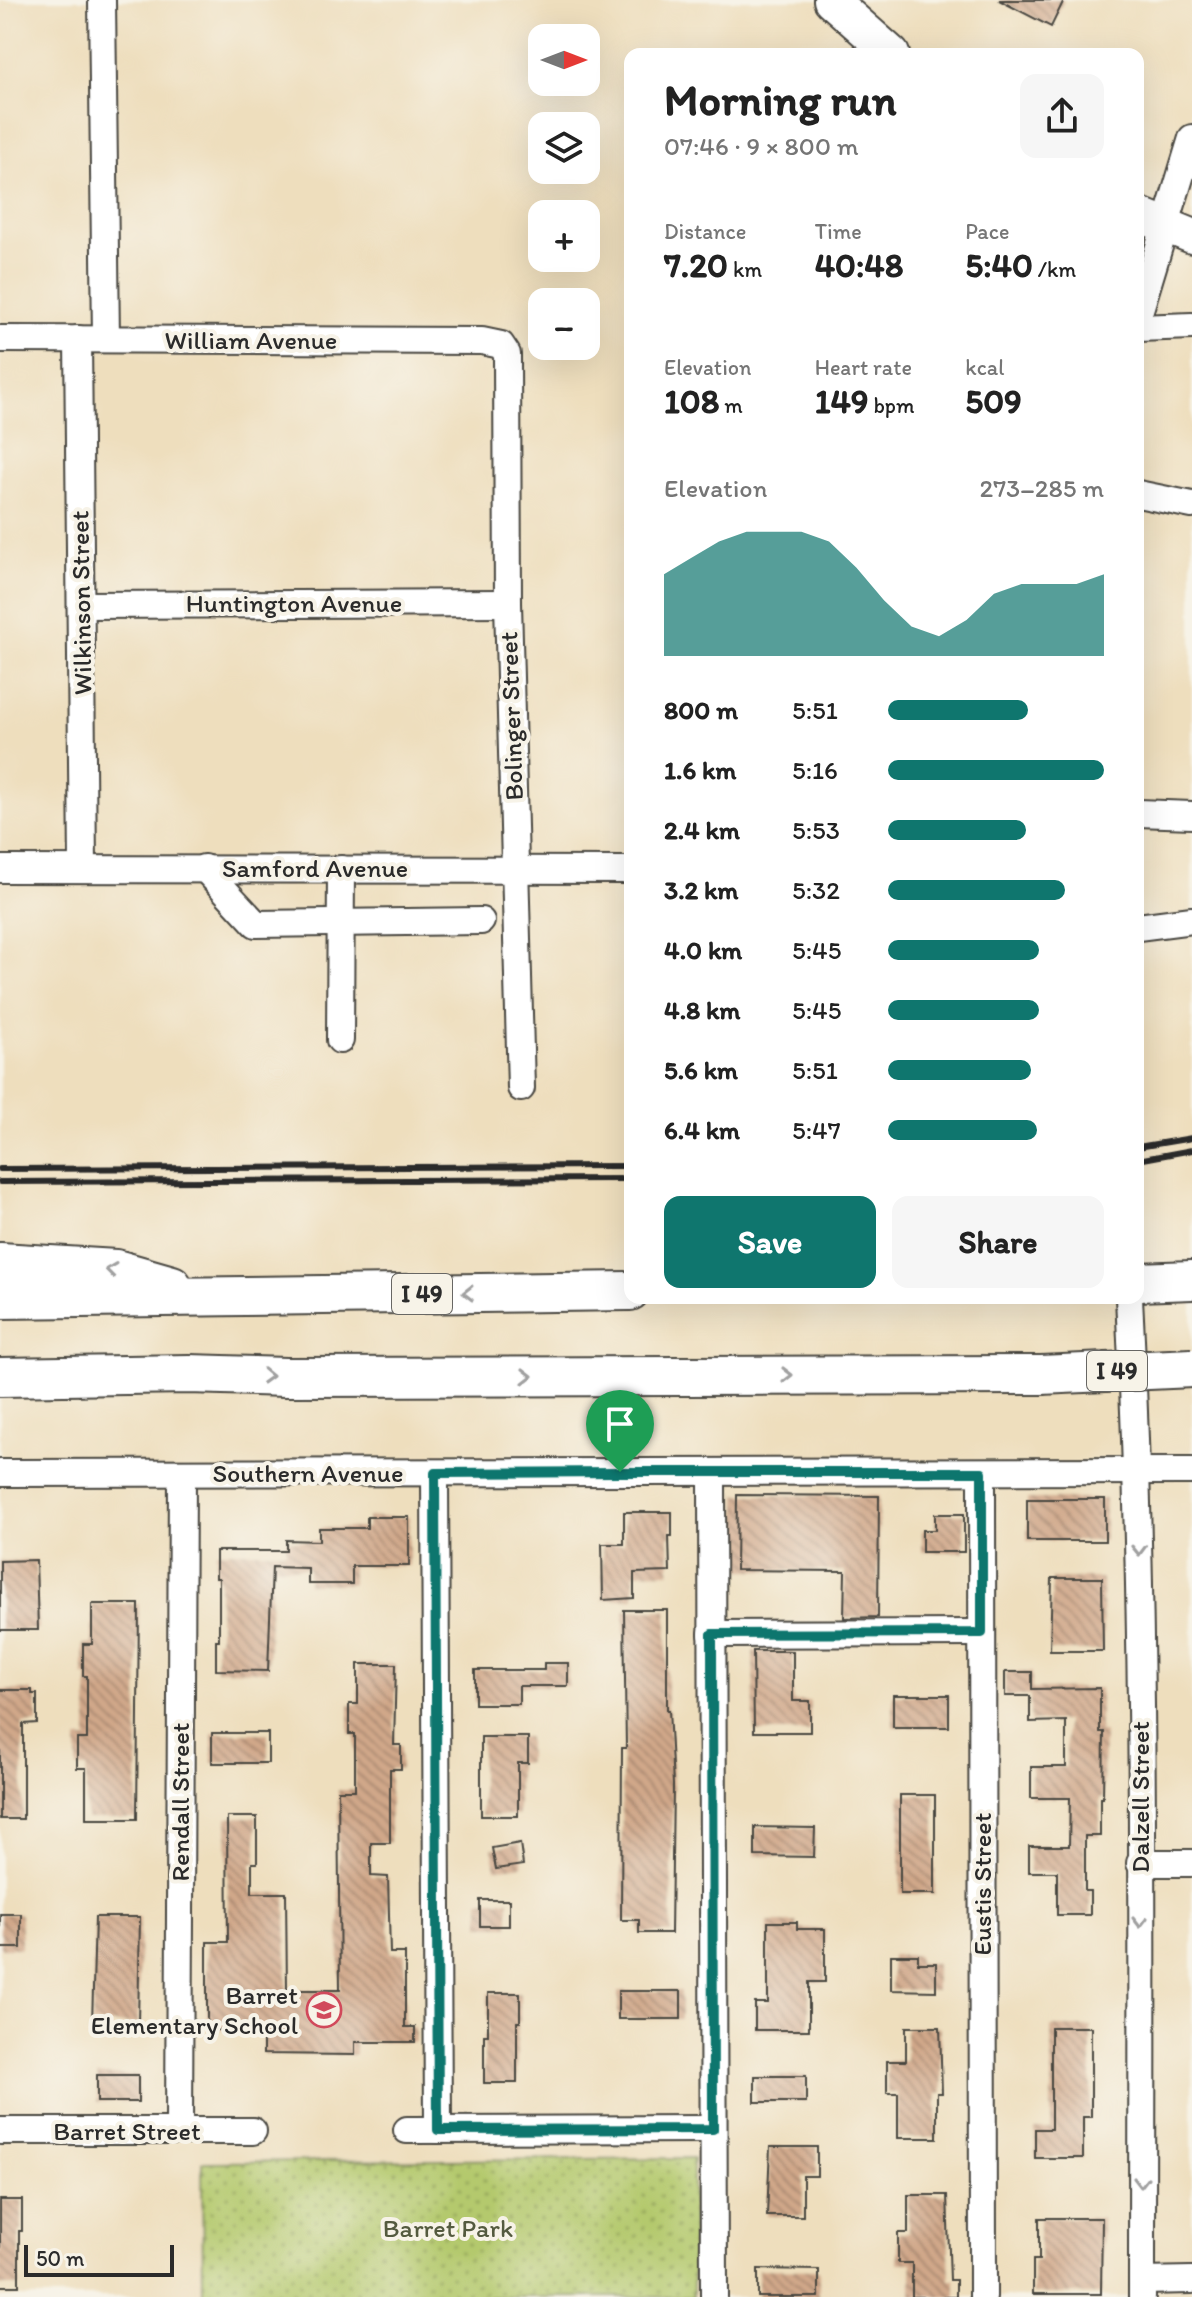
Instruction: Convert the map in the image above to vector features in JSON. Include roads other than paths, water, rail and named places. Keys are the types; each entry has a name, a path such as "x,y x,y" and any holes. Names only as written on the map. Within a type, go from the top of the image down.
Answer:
{"highway":[{"path":"0,1262 116,1269 214,1297"},
{"path":"1144,1282 1192,1280"},
{"name":"I 49","path":"0,1299 624,1291"},
{"name":"I 49","path":"0,1377 189,1374 286,1377 1041,1375 1192,1368"},
{"path":"0,1398 189,1374"}],"main road":[{"path":"831,0 885,48"}],"street":[{"path":"102,0 106,339"},
{"path":"1144,296 1192,138"},
{"path":"1144,328 1192,326"},
{"name":"William Avenue","path":"0,339 482,341 501,345"},
{"name":"Wilkinson Street","path":"78,339 83,867"},
{"name":"Bolinger Street","path":"501,345 509,364 508,603 521,1088"},
{"path":"1144,495 1192,505"},
{"name":"Huntington Avenue","path":"81,605 508,603"},
{"path":"1144,813 1192,815"},
{"path":"204,868 256,924 481,921"},
{"name":"Samford Avenue","path":"0,869 624,870"},
{"path":"340,1040 341,869"},
{"path":"1144,926 1192,920"},
{"name":"Dalzell Street","path":"1129,1304 1138,1472 1142,2289"},
{"name":"Southern Avenue","path":"0,1473 1192,1471"},
{"path":"712,1472 714,2297"},
{"name":"Eustis Street","path":"982,1472 983,2297"},
{"name":"Rendall Street","path":"179,2131 182,1473"},
{"path":"435,1473 438,2130"},
{"path":"712,1634 982,1633"},
{"path":"1140,1863 1192,1863"},
{"path":"407,2130 713,2129"},
{"name":"Barret Street","path":"0,2131 253,2131"},
{"path":"1142,2289 1192,2280"}],"railway":[{"path":"1144,1146 1192,1138"},
{"path":"1144,1159 1192,1150"},
{"path":"0,1169 624,1166"},
{"path":"0,1182 624,1179"}],"place":[{"name":"Barret Elementary School","path":"324,2010"}],"park label":[{"name":"Barret Park","path":"448,2228"}]}
